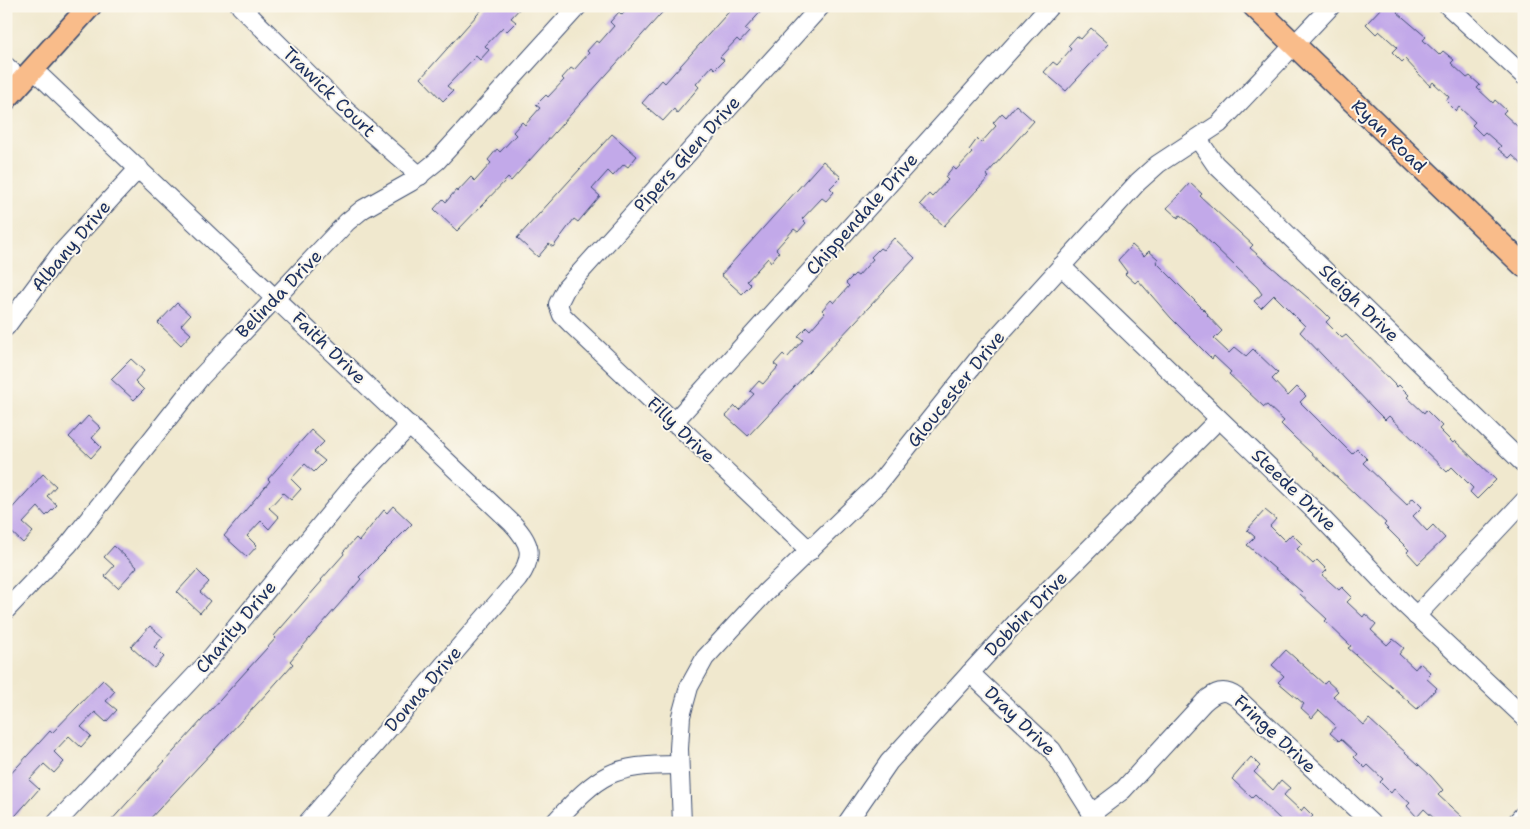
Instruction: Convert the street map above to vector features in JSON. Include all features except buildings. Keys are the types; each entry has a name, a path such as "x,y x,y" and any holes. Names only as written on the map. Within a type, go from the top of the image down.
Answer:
{"main road":[{"path":"6,99 21,72 90,6"},
{"name":"Ryan Road","path":"1254,6 1524,266"}],"street":[{"name":"Trawick Court","path":"240,6 342,107 420,176"},
{"name":"Belinda Drive","path":"6,610 84,526 200,378 276,297 355,215 420,176 437,161 578,6"},
{"name":"Pipers Glen Drive","path":"558,304 566,288 821,6"},
{"name":"Gloucester Drive","path":"682,823 679,733 684,704 696,673 705,658 759,599 879,483 986,348 1147,174 1225,118 1331,6"},
{"path":"1448,6 1524,76"},
{"name":"Chippendale Drive","path":"674,423 1044,8"},
{"name":"Faith Drive","path":"21,72 139,168 512,523 523,535 529,550"},
{"name":"Sleigh Drive","path":"1198,139 1215,164 1523,475"},
{"name":"Albany Drive","path":"6,327 71,241 139,168"},
{"name":"Steede Drive","path":"1061,266 1345,540 1416,616 1524,717"},
{"name":"Filly Drive","path":"558,304 562,315 570,323 810,551"},
{"name":"Dobbin Drive","path":"847,823 889,762 1022,616 1220,419"},
{"name":"Charity Drive","path":"56,823 204,666 356,482 410,425"},
{"path":"1416,616 1524,501"},
{"name":"Donna Drive","path":"307,823 518,579 525,569 529,550"},
{"name":"Dray Drive","path":"970,673 1052,750 1095,818"},
{"name":"Fringe Drive","path":"1095,818 1124,790 1204,702 1212,695 1222,691 1229,692 1236,697 1370,823"},
{"path":"554,823 579,795 608,774 635,766 679,765"},
{"path":"1516,823 1524,814"}]}
